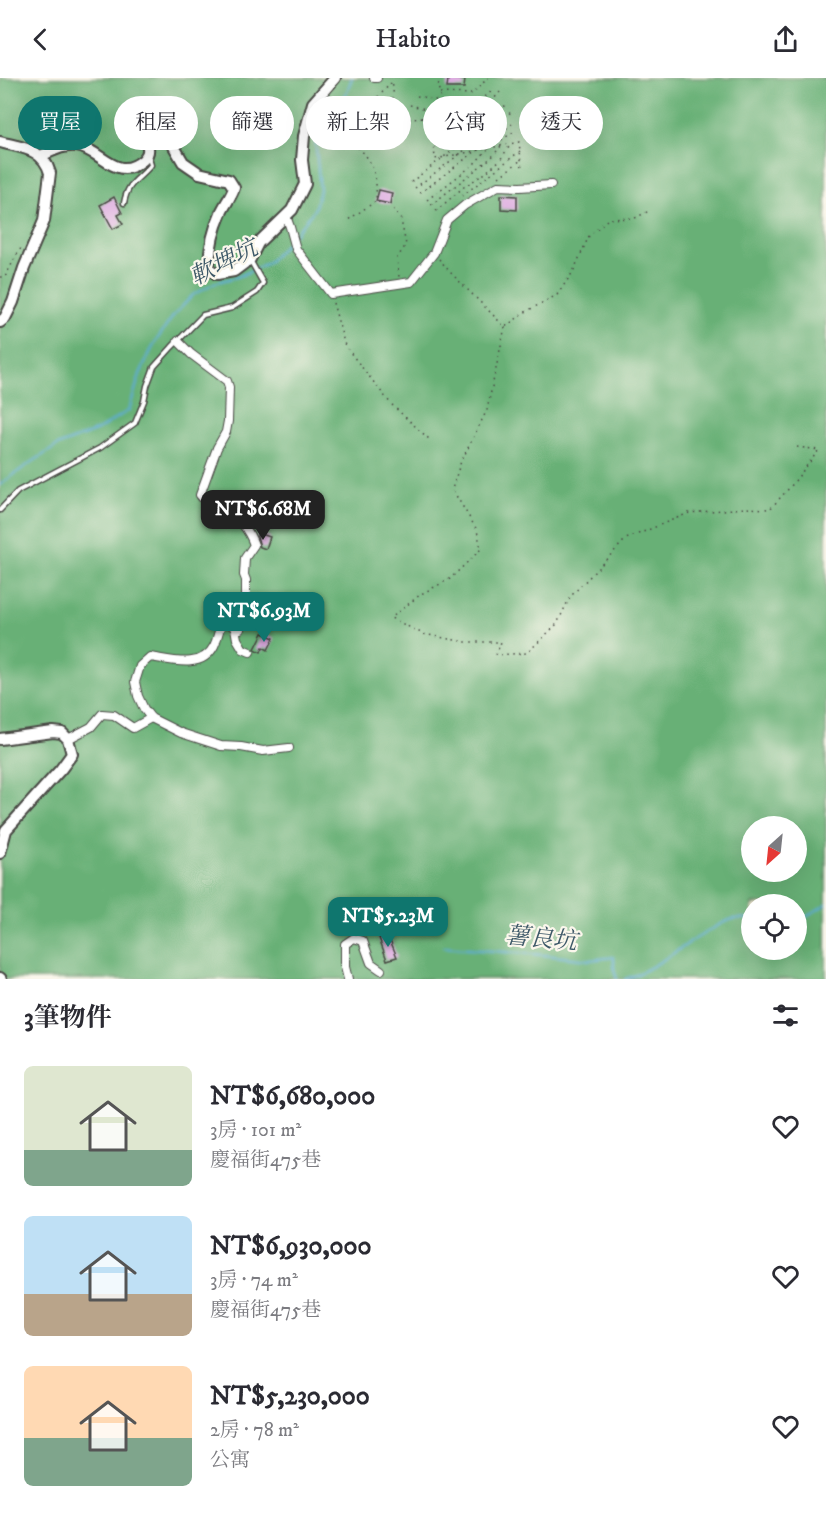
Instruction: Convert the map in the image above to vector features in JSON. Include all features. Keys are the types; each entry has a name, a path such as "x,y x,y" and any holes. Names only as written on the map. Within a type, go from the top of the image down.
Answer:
{"street":[{"path":"41,156 56,149 76,146 88,150 110,164 125,169 137,165 146,157 148,148 140,132 137,118 146,112 155,114 183,162 199,172 229,180 234,188 221,212 209,251 209,269 217,274 234,271 250,259 258,243 288,221 305,184 302,160 304,136 313,103 334,78"},
{"path":"0,142 41,156 50,173 45,221 24,268 13,302 5,318 0,322"},
{"path":"288,221 296,249 331,294 411,282 434,253 447,220 465,205 498,186 550,185"},
{"path":"178,341 191,354 227,381 230,387 226,432 217,448 200,495 201,498 237,518 254,545 245,558 246,597 240,629 225,620 219,627 214,646 206,657 188,662 150,657 140,666 135,682 138,696 151,718 181,733 221,746 263,751 289,748"},
{"path":"235,628 237,639 243,649 250,652"},
{"path":"68,739 91,727 102,714 114,715 133,728 151,718"},
{"path":"0,739 53,732 62,733 68,739 72,754 6,830 0,853"},
{"path":"348,979 345,967 345,944 354,938 363,941 371,963 381,970"}],"lane":[{"path":"124,203 130,184 142,176 151,165 148,151"},
{"path":"0,510 18,491 100,448 135,423 154,367 178,341 204,315 232,308 257,292 263,283 250,259"}],"path":[{"path":"440,96 438,85 442,78"},
{"path":"440,93 472,94 488,78"},
{"path":"379,96 392,82 393,96"},
{"path":"486,96 494,89"},
{"path":"496,96 500,92"},
{"path":"417,96 423,97"},
{"path":"415,188 511,112"},
{"path":"507,128 512,124"},
{"path":"507,136 515,131"},
{"path":"507,144 519,142 522,168"},
{"path":"436,211 500,160 512,143"},
{"path":"362,150 376,174 376,201"},
{"path":"434,150 435,159 478,150"},
{"path":"411,182 453,150"},
{"path":"420,193 478,150"},
{"path":"427,200 473,165 487,150"},
{"path":"431,205 498,150"},
{"path":"458,200 520,151"},
{"path":"496,179 522,159"},
{"path":"348,220 376,201 390,204 401,220 406,245 398,258 400,284"},
{"path":"651,210 635,218 608,219 589,236 573,272 557,296 527,311 505,327 487,410 460,464 452,489 477,530 481,549 450,579 421,594 391,618 423,634 465,642 501,642 496,654 527,653 557,624 570,597 626,539 690,513 770,508 791,486 819,450 797,447"},
{"path":"434,253 505,327"},
{"path":"331,294 345,346 391,404 429,439"}],"green space":[{"path":"0,78 826,78 826,979 0,979"}],"building":[{"path":"448,79 465,80 464,88 447,88"},
{"path":"379,190 392,193 390,204 376,201"},
{"path":"501,195 517,196 517,210 501,209"},
{"path":"114,197 122,213 118,215 123,224 113,229 100,205"},
{"path":"258,533 270,537 266,549 260,547"},
{"path":"263,633 274,638 268,650 263,647 261,652 255,649"},
{"path":"388,935 397,957 387,960 379,938"}],"waterway":[{"name":"軟埤坑","path":"295,234 314,210 320,190 315,137 344,99 352,78"},
{"name":"軟埤坑","path":"0,485 57,446 98,430 129,410 140,374 154,344 174,315 193,295 214,283 240,276 267,263 291,239"},
{"name":"薯良坑","path":"807,916 826,904"},
{"name":"薯良坑","path":"625,979 657,964 723,923 741,919"},
{"name":"薯良坑","path":"443,947 590,960 614,957 617,979"}]}
